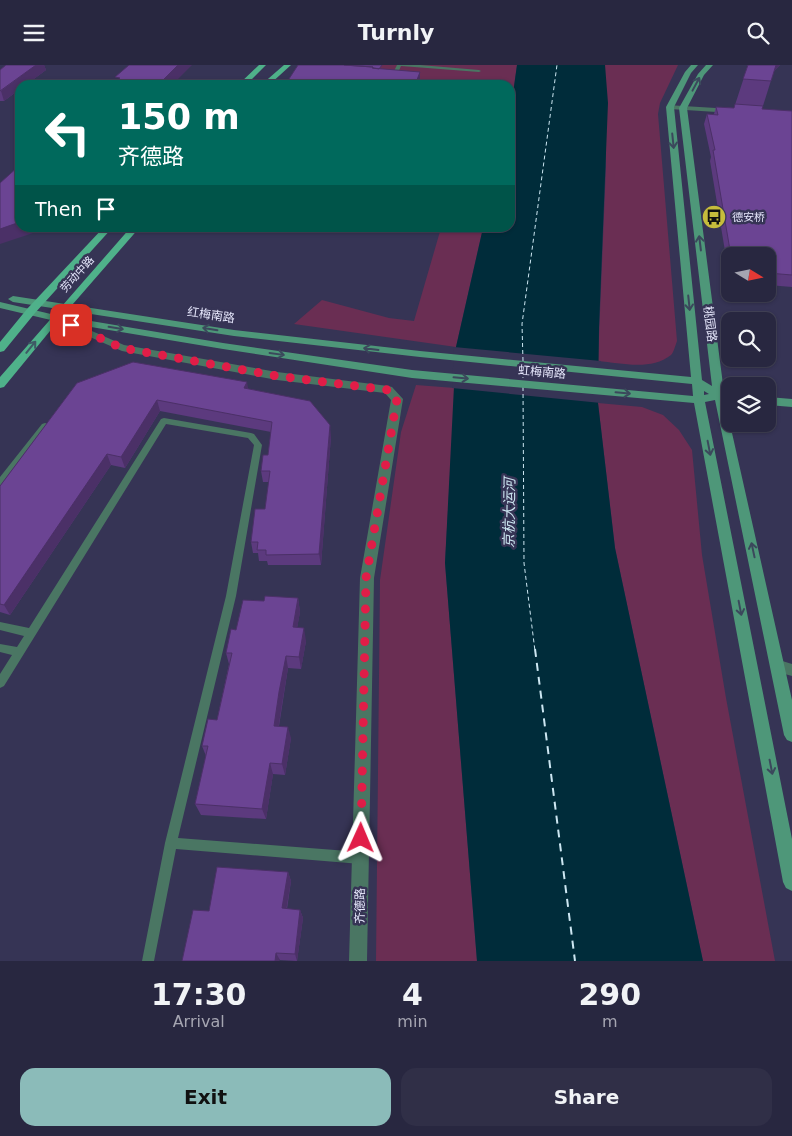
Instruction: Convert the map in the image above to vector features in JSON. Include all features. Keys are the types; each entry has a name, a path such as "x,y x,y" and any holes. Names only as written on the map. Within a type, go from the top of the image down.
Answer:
{"main road":[{"path":"247,80 263,65"},
{"path":"271,80 288,65"},
{"path":"670,107 693,65"},
{"path":"683,108 701,74 710,65"},
{"name":"桃园路","path":"670,107 696,381 792,882"},
{"name":"桃园路","path":"683,108 721,377"},
{"name":"劳动中路","path":"0,349 35,307 104,232"},
{"name":"劳动中路","path":"0,385 54,318 132,232"},
{"name":"红梅南路","path":"0,296 35,307 54,318 223,346 412,373"},
{"name":"红梅南路","path":"0,305 65,307 234,333 420,354"},
{"name":"虹梅南路","path":"420,354 696,381"},
{"name":"虹梅南路","path":"412,373 699,400"},
{"path":"696,381 721,394"},
{"path":"699,400 721,396"},
{"path":"776,402 792,403"},
{"name":"桃园路","path":"732,432 785,668 792,735"}],"street":[{"path":"670,107 738,111"},
{"name":"齐德路","path":"54,318 122,348 277,376 388,390 397,399 366,578 358,961"}],"lane":[{"path":"383,77 392,78 400,65 478,71"},
{"path":"0,683 164,421 251,436 258,445 231,596 171,843 148,961"},
{"path":"0,483 48,422"},
{"path":"0,626 30,633"},
{"path":"0,648 19,652"},
{"path":"171,843 361,858"}],"shaded area":[{"path":"364,65 517,65 515,80 383,80 356,78"},
{"path":"605,65 678,65 660,103 658,114 677,341 671,355 654,363 636,365 598,361 606,166"},
{"path":"440,232 482,232 456,347 294,324 322,300 389,318 414,321"},
{"path":"416,385 455,388 445,563 477,961 376,961 380,580 401,432"},
{"path":"598,403 642,407 663,415 679,430 692,450 702,555 726,698 775,961 703,961 615,548"}],"water":[{"name":"京杭大运河","path":"517,65 605,65 608,103 599,327 598,403 615,548 703,961 477,961 445,563 456,347 482,232 515,232 515,80"}],"pier":[{"path":"454,347 601,361 601,403 452,388"}],"building":[{"path":"6,65 36,65 0,91 0,70"},
{"path":"129,65 178,65 163,80 118,80 120,78 115,77"},
{"path":"298,65 344,65 420,72 417,80 288,80"},
{"path":"344,65 382,65 379,69"},
{"path":"748,65 776,65 771,81 743,79"},
{"path":"735,104 763,106 762,109 792,111 792,275 776,274 776,247 729,247 713,150 715,150 707,114 718,115 716,107 734,108"},
{"path":"15,170 15,224 0,229 0,183"},
{"path":"133,362 247,382 244,388 310,401 330,425 319,554 266,555 266,550 257,550 258,542 251,542 255,509 265,509 270,471 261,471 263,455 268,455 272,422 157,400 121,457 107,454 4,605 0,604 0,486 77,383"},
{"path":"265,596 298,598 293,627 304,628 299,657 286,656 279,692 274,726 288,727 282,764 270,763 262,809 195,804 208,746 202,746 208,719 217,720 232,653 226,653 231,629 236,630 243,600 264,601"},
{"path":"217,867 288,872 282,908 300,910 295,954 276,953 275,961 182,961 193,910 209,911"}],"ferry route":[{"path":"523,361 522,324 557,65"},
{"path":"523,367 523,381"},
{"path":"523,387 524,563 535,651"},
{"path":"535,649 575,961"}],"place":[{"name":"德安桥","path":"714,217"}],"route":[{"path":"71,325 122,348 277,376 388,390 397,399 366,578 361,838"}]}
